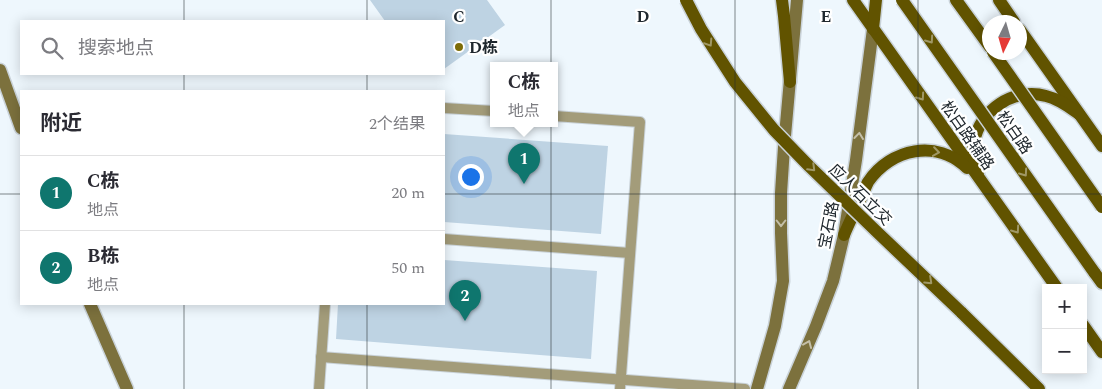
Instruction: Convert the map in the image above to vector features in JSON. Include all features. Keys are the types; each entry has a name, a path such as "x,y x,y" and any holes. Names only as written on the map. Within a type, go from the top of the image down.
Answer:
{"main road":[{"name":"应人石立交","path":"686,0 700,29 735,82 774,130 1039,389"},
{"path":"782,0 790,82"},
{"name":"松白路辅路","path":"853,0 1054,284"},
{"name":"宝石路","path":"873,29 876,0"},
{"name":"松白路","path":"902,0 1102,283"},
{"path":"956,0 982,36"},
{"path":"998,0 1009,15"},
{"path":"1027,40 1102,146"},
{"name":"松白路","path":"999,60 1102,207"},
{"path":"981,182 974,162 974,142 980,124 992,110 1008,99 1026,94 1045,95 1063,102 1079,114"},
{"path":"844,234 868,183 880,168 902,154 923,150 945,153 960,161 981,182"},
{"path":"1086,329 1102,352"}],"street":[{"path":"757,389 775,326 784,281 781,193 797,0"},
{"name":"宝石路","path":"789,389 833,281 844,234 856,160 873,29"},
{"path":"0,70 20,125"},
{"path":"90,305 127,389"}],"lane":[{"path":"445,108 490,111"},
{"path":"558,116 640,122 621,384"},
{"path":"445,239 630,253"},
{"path":"319,389 325,305"},
{"path":"321,358 621,384 745,389"}],"building":[{"name":"D栋","path":"370,0 487,0 505,25 445,68 445,20 384,20"},
{"path":"445,134 608,146 601,234 445,222"},
{"path":"445,260 597,271 591,359 336,339 338,305 445,305"}],"place":[{"name":"D栋","path":"459,47"},
{"name":"C栋","path":"524,184"},
{"name":"B栋","path":"465,321"}]}
